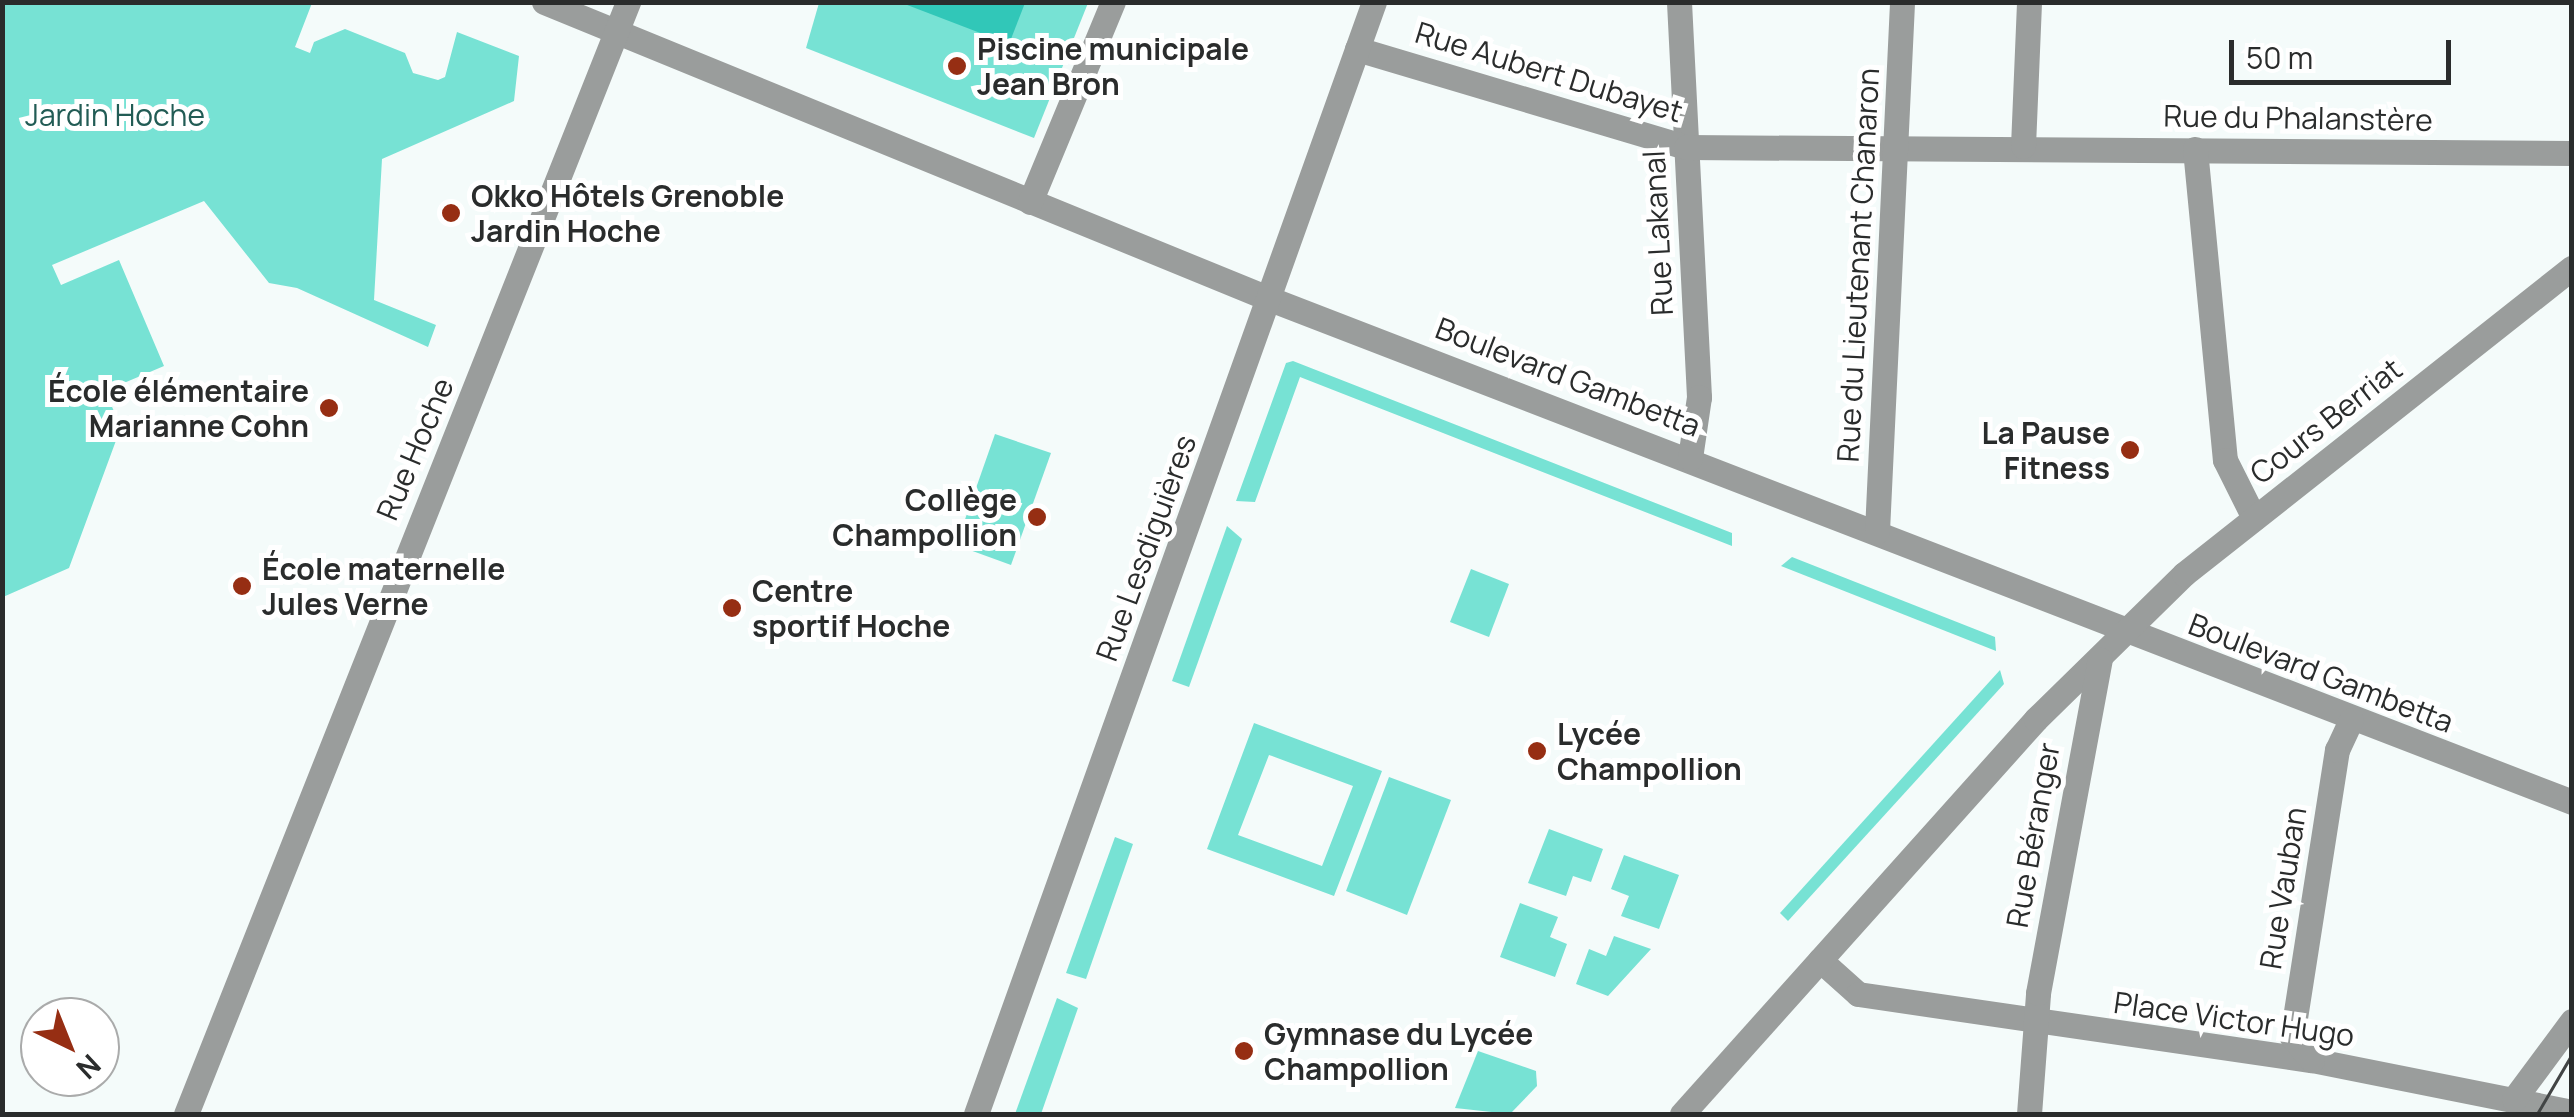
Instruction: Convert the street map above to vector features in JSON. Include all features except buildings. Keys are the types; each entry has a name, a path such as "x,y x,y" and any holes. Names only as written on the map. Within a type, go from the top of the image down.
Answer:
{"street":[{"name":"Boulevard Gambetta","path":"544,2 1270,299 1878,530 2126,632 2572,802"},
{"name":"Rue Hoche","path":"186,1114 628,2"},
{"path":"1030,202 1113,2"},
{"name":"Rue Lesdiguières","path":"976,1114 1374,2"},
{"name":"Rue Lakanal","path":"1679,2 1700,425 1690,458"},
{"name":"Rue du Lieutenant Chanaron","path":"1878,530 1900,150 1902,2"},
{"path":"2023,146 2029,2"},
{"name":"Rue Aubert Dubayet","path":"1357,49 1686,147 1900,150 2023,146"},
{"name":"Rue du Phalanstère","path":"2023,146 2572,154"},
{"path":"2194,149 2225,460 2254,518"},
{"name":"Cours Berriat","path":"1682,1114 2036,719 2184,574 2572,268"},
{"name":"Rue Béranger","path":"2036,1022 2100,660"},
{"name":"Rue Vauban","path":"2312,1060 2292,1037 2337,750 2351,720"},
{"name":"Place Victor Hugo","path":"1820,960 1858,994 2312,1060 2572,1112"},
{"path":"2514,1098 2572,1021"},
{"path":"2029,1114 2036,1022"}],"green space":[{"name":"Jardin Hoche","path":"3,2 312,3 295,47 310,53 314,42 345,29 405,53 413,73 438,80 445,77 457,32 519,56 514,101 382,159 374,300 436,325 428,347 297,288 269,283 204,201 52,265 61,285 119,260 164,366 105,391 121,427 69,568 3,597"},
{"name":"Piscine municipale Jean Bron","path":"819,3 1088,3 1034,138 806,48"},
{"path":"1293,361 1732,533 1732,546 1300,377 1255,502 1236,501 1286,363"},
{"path":"995,434 1051,453 1011,565 956,545"},
{"path":"1227,526 1242,539 1189,687 1172,681"},
{"path":"1792,557 1995,637 1996,651 1781,566"},
{"path":"1471,569 1509,584 1489,637 1450,622"},
{"path":"2000,670 2004,684 1788,921 1780,913"},
{"path":"1254,723 1382,771 1334,896 1207,849","holes":["1269,755 1353,786 1322,866 1238,835"]},
{"path":"1389,777 1451,800 1407,915 1346,891"},
{"path":"1549,829 1603,849 1591,882 1573,876 1566,896 1528,883"},
{"path":"1115,837 1133,844 1086,979 1066,973"},
{"path":"1624,855 1679,875 1659,929 1621,916 1629,896 1611,889"},
{"path":"1520,903 1558,917 1550,937 1567,944 1555,977 1500,957"},
{"path":"1614,936 1651,949 1608,996 1576,984 1589,949 1606,956"},
{"path":"1057,998 1078,1008 1041,1114 1015,1114"},
{"path":"1478,1051 1536,1071 1537,1086 1510,1114 1455,1108"}],"shaded area":[{"path":"1025,2 1009,44 902,3"}],"tram line":[{"path":"2537,1114 2572,1054"}],"place":[{"name":"Piscine municipale Jean Bron","path":"957,66"},
{"name":"Okko Hôtels Grenoble Jardin Hoche","path":"451,213"},
{"name":"École élémentaire Marianne Cohn","path":"329,408"},
{"name":"La Pause Fitness","path":"2130,450"},
{"name":"Collège Champollion","path":"1037,517"},
{"name":"École maternelle Jules Verne","path":"242,586"},
{"name":"Centre sportif Hoche","path":"732,608"},
{"name":"Lycée Champollion","path":"1537,751"},
{"name":"Gymnase du Lycée Champollion","path":"1244,1051"}]}
